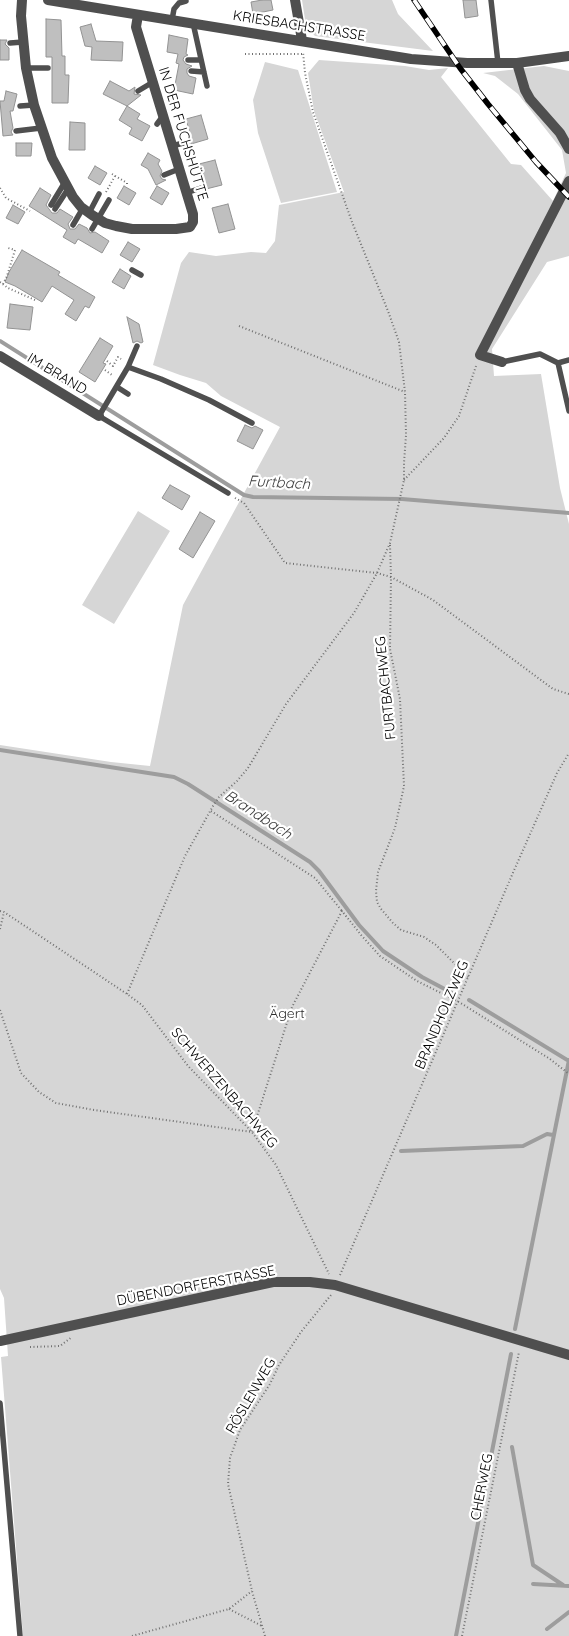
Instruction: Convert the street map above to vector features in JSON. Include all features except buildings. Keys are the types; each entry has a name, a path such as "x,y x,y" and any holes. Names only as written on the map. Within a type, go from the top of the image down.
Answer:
{"street":[{"path":"22,0 21,16 26,68 41,128 52,158 66,186 90,213"},
{"name":"KRIESBACHSTRASSE","path":"48,0 101,5 138,15 411,58 467,63 498,63 569,56"},
{"path":"295,0 302,40"},
{"name":"IN DER FUCHSHÜTTE","path":"90,213 116,226 132,228 176,229 190,227 193,222 193,214 172,146 160,120 153,82 136,27 138,15"},
{"path":"517,62 525,90 530,99 560,133 569,149"},
{"path":"502,362 480,355 569,182"},
{"name":"IM BRAND","path":"0,356 100,414"},
{"name":"DÜBENDORFERSTRASSE","path":"0,1340 273,1282 310,1282 335,1285 569,1355"}],"lane":[{"path":"172,20 174,9 179,3 186,0"},
{"path":"491,0 498,63"},
{"path":"193,23 207,86"},
{"path":"10,43 23,42"},
{"path":"188,60 201,60"},
{"path":"26,68 48,68"},
{"path":"191,71 204,72"},
{"path":"138,91 153,82"},
{"path":"20,106 34,105"},
{"path":"16,131 41,128"},
{"path":"172,146 187,142"},
{"path":"164,175 179,169"},
{"path":"53,207 66,186"},
{"path":"186,193 201,188"},
{"path":"92,229 90,213 99,194"},
{"path":"73,225 109,200"},
{"path":"132,270 141,275"},
{"path":"137,346 128,367 100,414 228,493"},
{"path":"502,362 540,354 558,363 569,360"},
{"path":"558,363 569,411"},
{"path":"128,367 209,400 252,423"},
{"path":"117,387 128,394"},
{"path":"0,1404 20,1636"}],"path":[{"path":"127,994 185,856 213,806 219,797 248,768 286,704 354,613 377,573 390,542 404,480 406,435 399,342 352,222 313,112 305,73 302,40"},
{"path":"245,54 303,54"},
{"path":"112,174 128,183 126,185"},
{"path":"107,191 115,176"},
{"path":"0,188 6,198 30,211"},
{"path":"8,248 15,250 1,283 35,300"},
{"path":"239,326 404,392"},
{"path":"106,361 112,365"},
{"path":"404,480 444,438 459,416 474,373"},
{"path":"228,493 244,504 285,563 377,573 391,577 433,600 553,689 569,694"},
{"name":"FURTBACHWEG","path":"390,542 390,649 400,699 404,786 395,828 378,872 376,891 381,909 393,923 401,930 424,937 436,945 469,978"},
{"name":"BRANDHOLZWEG","path":"335,1285 354,1245 512,875 557,773 569,753"},
{"path":"211,811 316,878 360,935 380,956 417,981 458,1002 550,1059 569,1074"},
{"name":"SCHWERZENBACHWEG","path":"0,911 142,1005 188,1066 252,1132 276,1164 335,1285"},
{"path":"0,1010 21,1073 39,1092 56,1103 252,1132 292,1007 342,911"},
{"path":"0,929 4,912"},
{"path":"322,1294 338,1297"},
{"name":"RÖSLENWEG","path":"265,1636 252,1591 228,1484 230,1458 240,1430 270,1384 279,1365 331,1296"},
{"path":"28,1347 60,1346 76,1335"},
{"name":"CHERWEG","path":"462,1636 522,1342"},
{"path":"132,1636 229,1608 252,1591"},
{"path":"229,1608 262,1626"}],"green space":[{"path":"302,0 392,0 398,14 433,51 315,36 306,26"},
{"name":"Ägert","path":"319,60 405,66 429,70 448,68 441,77 511,164 521,165 553,201 566,173 562,150 518,94 495,76 483,73 544,66 569,71 569,256 547,262 492,349 494,376 541,374 560,488 569,524 569,1636 23,1636 1,1357 8,1356 4,1298 0,1289 0,745 150,766 183,605 280,427 221,396 206,383 153,365 181,263 189,252 216,256 251,252 266,253 275,241 279,205 344,192 314,111 308,73"},
{"path":"265,62 298,70 337,192 281,203 258,133 253,100"},
{"path":"138,511 170,531 114,624 82,605"}],"waterway":[{"name":"Furtbach","path":"0,341 244,495 253,497 402,499 569,513"},
{"name":"Brandbach","path":"0,750 174,777 188,784 310,862 319,871 359,925 383,951 422,977 454,994"},
{"name":"Brandbach","path":"469,1000 569,1061"},
{"path":"515,1329 569,1060"},
{"path":"401,1151 523,1146 547,1134 553,1135"},
{"path":"456,1636 511,1354"},
{"path":"512,1447 533,1565 563,1585"},
{"path":"533,1584 569,1586"},
{"path":"547,1629 569,1612"}],"railway":[{"path":"414,0 460,68 488,104 536,162 569,197"}]}
